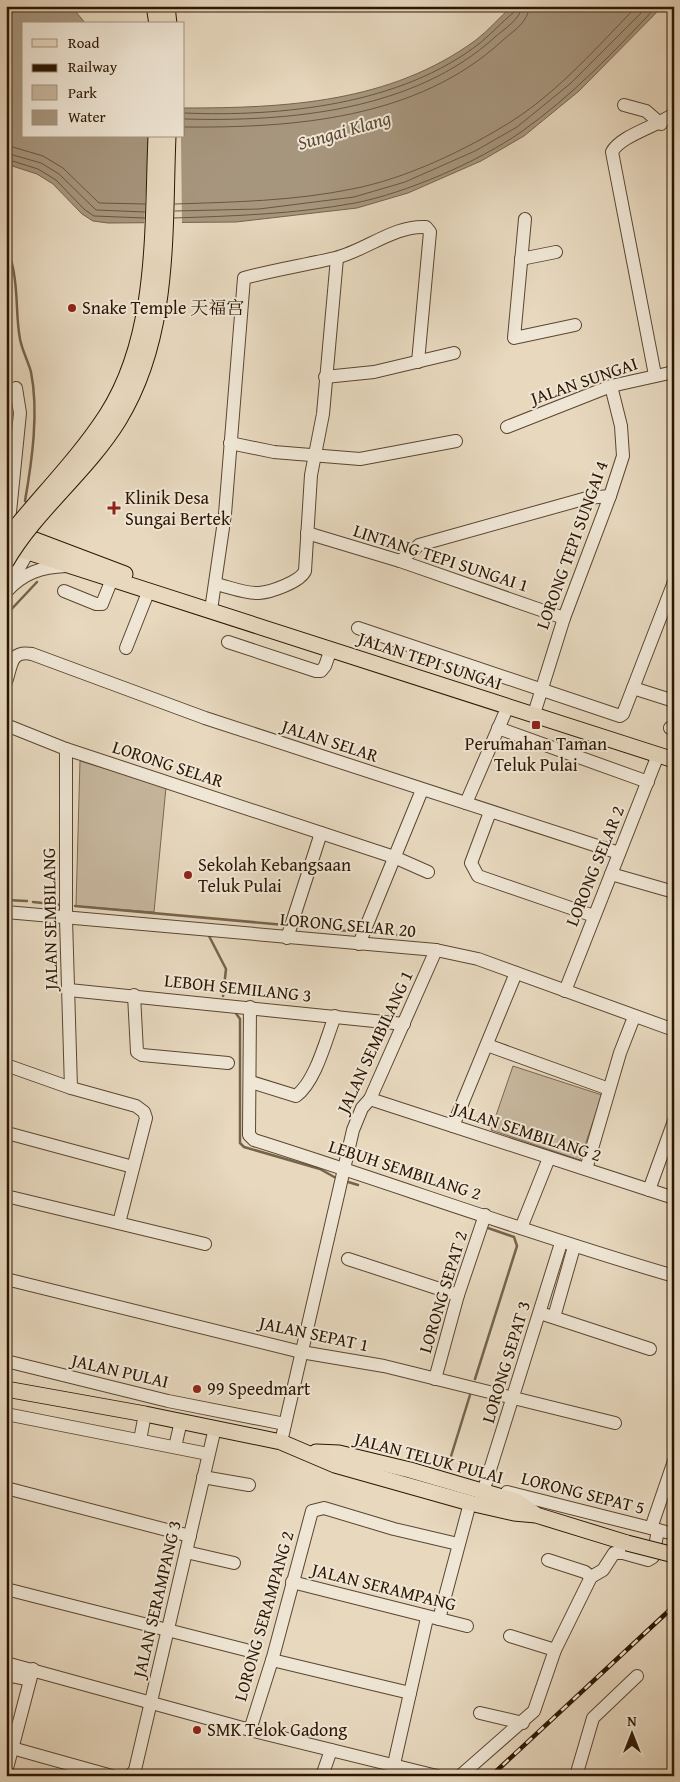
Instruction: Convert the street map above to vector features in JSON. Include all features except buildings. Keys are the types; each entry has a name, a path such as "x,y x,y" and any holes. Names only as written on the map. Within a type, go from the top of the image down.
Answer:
{"main road":[{"path":"154,6 157,22"},
{"path":"167,6 169,22"},
{"path":"6,539 83,446 107,414 123,384 137,341 146,301 156,138"},
{"path":"6,562 33,525 95,453 119,420 137,384 152,341 160,302 164,256 168,138"},
{"name":"JALAN TEPI SUNGAI","path":"6,530 108,566 174,598"},
{"name":"JALAN TEPI SUNGAI","path":"6,545 674,760"},
{"name":"JALAN TELUK PULAI","path":"6,1389 140,1413 281,1442 336,1464 442,1495 514,1513 536,1514 627,1543 674,1555"},
{"name":"JALAN TELUK PULAI","path":"307,1451 339,1453 484,1488 516,1501 536,1514"},
{"path":"383,1464 380,1468 388,1475 442,1495"}],"street":[{"path":"624,104 646,110 661,124"},
{"path":"654,375 612,152 616,144 661,124 674,114"},
{"path":"525,219 514,338 576,325"},
{"path":"210,610 216,584 225,514 244,278 337,258 412,228 426,227 429,230 418,362"},
{"path":"521,259 556,252"},
{"path":"216,584 257,593 296,581 302,577 305,571 311,475 323,414 337,258"},
{"path":"325,377 374,372 454,353"},
{"name":"JALAN SUNGAI","path":"507,427 611,386 674,372"},
{"name":"LORONG TEPI SUNGAI 4","path":"534,714 564,618 610,496 623,447 611,386"},
{"path":"6,518 10,512 12,426 20,401 16,388"},
{"path":"230,443 316,456 360,459 456,441"},
{"path":"400,561 419,545 587,498 610,496"},
{"name":"LINTANG TEPI SUNGAI 1","path":"307,533 400,561 564,618"},
{"path":"6,592 36,539"},
{"path":"6,592 21,578 32,572 49,567 68,566"},
{"path":"64,591 96,604 102,604 112,579"},
{"path":"674,582 633,688 674,701"},
{"path":"126,648 149,590"},
{"name":"JALAN TEPI SUNGAI","path":"358,628 617,716 623,714 633,688"},
{"path":"228,642 316,671 321,670 325,666 331,649"},
{"name":"JALAN SELAR","path":"6,682 14,656 19,653 32,654 206,718 619,853"},
{"path":"466,804 508,706"},
{"name":"LORONG SELAR","path":"6,725 66,749 394,857 428,872"},
{"path":"498,728 648,782"},
{"name":"JALAN SEMBILANG","path":"66,749 66,919 70,1088"},
{"name":"LORONG SELAR 2","path":"565,992 658,755"},
{"path":"359,944 422,790"},
{"path":"490,812 471,863 478,876 594,916"},
{"path":"287,938 321,833"},
{"path":"611,874 674,892"},
{"name":"LORONG SELAR 20","path":"6,912 66,919 436,950 478,960 674,1030"},
{"name":"JALAN SEMBILANG 1","path":"281,1442 353,1130 362,1108 370,1099 436,950"},
{"path":"453,1126 516,973"},
{"name":"LEBOH SEMILANG 3","path":"68,990 134,995 404,1024"},
{"path":"134,995 137,1052 142,1055 228,1063"},
{"name":"LEBUH SEMBILANG 2","path":"250,1007 251,1138 485,1215 560,1243 674,1276"},
{"path":"251,1082 296,1096 311,1080 335,1016"},
{"path":"586,1170 609,1089 634,1017"},
{"path":"487,1045 609,1089"},
{"path":"6,1065 70,1088 136,1106 144,1112 146,1118 120,1223"},
{"name":"JALAN SEMBILANG 2","path":"370,1099 674,1198"},
{"path":"649,1190 674,1121"},
{"path":"7,1133 133,1167"},
{"path":"521,1228 549,1158"},
{"path":"6,1196 205,1244"},
{"name":"LORONG SEPAT 2","path":"436,1378 458,1295 485,1215"},
{"name":"LORONG SEPAT 3","path":"484,1488 540,1313 560,1243"},
{"path":"554,1317 574,1247"},
{"path":"348,1259 458,1295"},
{"name":"JALAN SEPAT 1","path":"6,1279 301,1352 384,1366 616,1423"},
{"path":"540,1313 650,1349"},
{"name":"JALAN PULAI","path":"6,1361 140,1394 285,1424"},
{"path":"74,1401 78,1380"},
{"path":"140,1394 140,1440"},
{"path":"6,1414 208,1454"},
{"path":"175,1447 181,1421"},
{"name":"JALAN SERAMPANG 3","path":"130,1776 135,1770 215,1428"},
{"path":"460,1776 534,1711 555,1650 591,1577 603,1570 614,1553 623,1553 648,1560 653,1557 654,1529 674,1460"},
{"path":"203,1477 249,1485"},
{"path":"6,1488 190,1536"},
{"name":"LORONG SEPAT 5","path":"484,1488 674,1534"},
{"path":"394,1764 410,1693 470,1503"},
{"name":"LORONG SERAMPANG 2","path":"250,1730 272,1660 312,1511 324,1508 394,1529 458,1544"},
{"path":"186,1552 234,1563"},
{"path":"548,1560 585,1572 591,1577"},
{"name":"JALAN SERAMPANG","path":"292,1582 433,1619 467,1626"},
{"path":"6,1589 246,1650"},
{"path":"510,1636 555,1650"},
{"path":"272,1660 410,1693"},
{"path":"6,1662 31,1675"},
{"path":"6,1675 31,1675 150,1702 250,1730 438,1776"},
{"path":"6,1772 11,1741 31,1675"},
{"path":"576,1776 593,1718 637,1676"},
{"path":"480,1713 523,1722"},
{"path":"11,1741 112,1776"},
{"path":"322,1776 331,1750"}],"green space":[{"path":"80,761 166,787 154,912 76,906"},
{"path":"513,1066 602,1095 580,1160 491,1130"}],"water":[{"name":"Sungai Klang","path":"6,6 71,6 84,22 22,22 22,138 185,138 185,108 222,108 299,103 336,98 373,89 408,77 443,61 476,40 512,6 663,6 579,91 524,136 481,161 408,193 357,208 236,222 108,223 93,221 82,214 53,184 37,174 6,164"}],"pier":[{"path":"149,138 181,138 182,225 144,226"}],"waterway":[{"path":"6,257 11,260 16,290 20,339 31,372 33,387 34,437 25,501"},
{"path":"6,615 37,582"},
{"path":"6,900 27,901"},
{"path":"33,902 62,905"},
{"path":"75,906 285,925"},
{"path":"296,926 321,929"},
{"path":"328,929 358,932"},
{"path":"368,933 398,935"},
{"path":"208,934 226,969 223,996"},
{"path":"235,1012 240,1019 240,1143 244,1147 320,1169 336,1178"},
{"path":"345,1181 358,1185"},
{"path":"475,1379 517,1246 514,1237 488,1228"},
{"path":"448,1466 470,1395"}],"railway":[{"path":"491,1776 674,1606"}],"place":[{"name":"Snake Temple 天福宫","path":"72,308"},
{"name":"Klinik Desa Sungai Bertek","path":"114,508"},
{"name":"Perumahan Taman Teluk Pulai","path":"536,725"},
{"name":"Sekolah Kebangsaan Teluk Pulai","path":"188,875"},
{"name":"99 Speedmart","path":"197,1389"},
{"name":"SMK Telok Gadong","path":"197,1730"}]}
